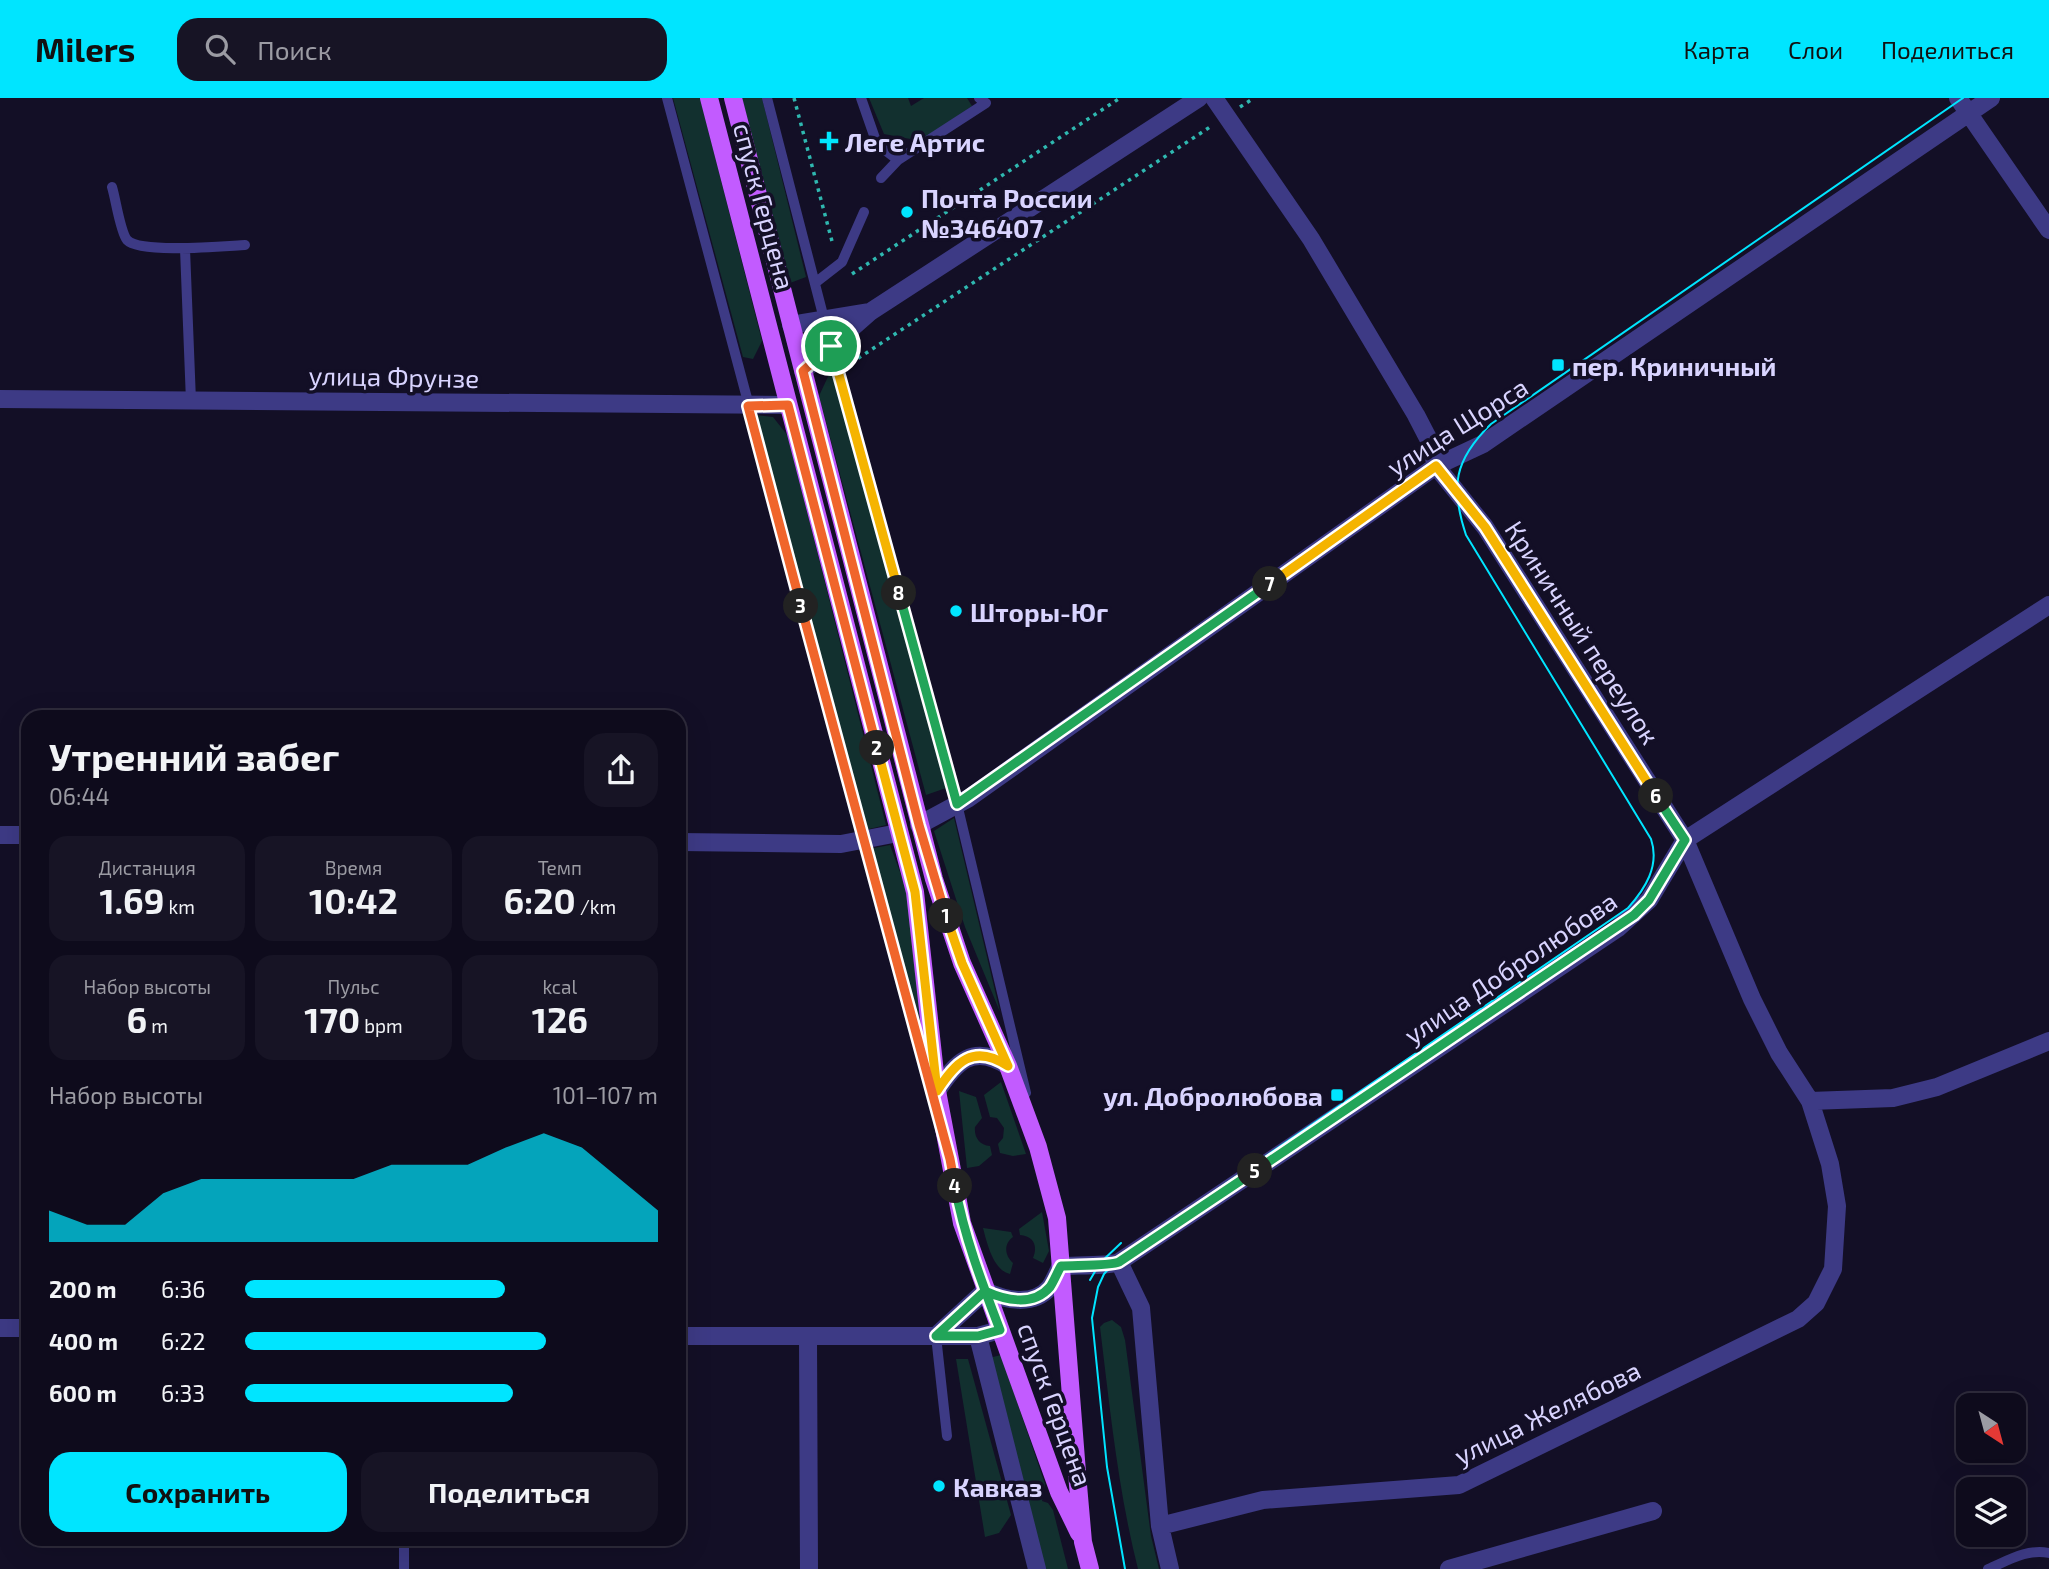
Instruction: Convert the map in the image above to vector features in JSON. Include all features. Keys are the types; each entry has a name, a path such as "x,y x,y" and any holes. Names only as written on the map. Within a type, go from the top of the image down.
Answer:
{"main road":[{"name":"спуск Герцена","path":"709,98 915,892 937,1091 962,1223 1059,1492 1083,1542"},
{"name":"спуск Герцена","path":"733,98 934,879 962,963 1008,1066 1038,1147 1057,1218 1083,1542 1090,1569"}],"street":[{"path":"803,371 870,312 1199,98"},
{"name":"Криничный переулок","path":"1214,98 1311,239 1416,415 1430,442 1436,466 1485,527 1685,840 1752,999 1779,1053 1810,1101 1830,1164 1836,1206 1833,1269"},
{"path":"1958,98 2049,230"},
{"name":"улица Щорса","path":"919,825 957,804 1436,466 1483,444 1991,98"},
{"path":"791,325 870,312"},
{"name":"улица Фрунзе","path":"0,399 788,405"},
{"name":"улица Добролюбова","path":"1119,1262 1618,928 1649,900 1685,840 2049,605"},
{"path":"686,842 841,844 898,833"},
{"path":"0,835 21,835"},
{"path":"1810,1101 1893,1098 1937,1087 2049,1041"},
{"path":"937,1091 954,1067 970,1058 992,1056 1008,1066"},
{"path":"936,1336 985,1291 1000,1298 1026,1300 1049,1288 1061,1266 1100,1263 1112,1265 1119,1262 1141,1308 1160,1526 1170,1569"},
{"name":"улица Желябова","path":"1160,1526 1263,1500 1459,1485 1798,1319 1816,1303 1833,1269"},
{"path":"0,1328 21,1328"},
{"path":"686,1336 978,1336 1000,1330"},
{"name":"спуск Герцена","path":"978,1336 1037,1569"},
{"path":"808,1337 809,1569"},
{"path":"1448,1569 1653,1511"}],"lane":[{"path":"667,98 950,1159"},
{"path":"767,98 824,321 957,804 1038,1147"},
{"path":"861,98 877,144 898,160"},
{"path":"881,178 898,160 986,103 979,98"},
{"path":"113,187 127,240 136,245 185,249 245,245"},
{"path":"815,283 842,262 864,212"},
{"path":"185,249 191,401"},
{"path":"936,1336 947,1436"},
{"path":"404,1546 404,1569"},
{"path":"1989,1569 2023,1554 2041,1551 2049,1553"}],"path":[{"path":"794,98 833,246 853,275 1120,98"},
{"path":"838,372 1254,98"}],"green space":[{"path":"673,98 700,98 762,341 753,359 743,357"},
{"path":"742,98 762,98 806,277 790,283"},
{"path":"869,98 908,98 911,106 924,98 967,98 972,106 921,141 884,134"},
{"path":"832,368 946,788 926,795 819,396"},
{"path":"755,415 773,417 788,436 886,825 865,830"},
{"path":"954,818 1000,1012 965,927 934,831"},
{"path":"890,845 907,891 922,1041 869,849"},
{"path":"1001,1082 1026,1154 1013,1156 1000,1153 998,1144 1003,1138 1004,1128 997,1118 990,1117 984,1095"},
{"path":"959,1091 976,1097 982,1118 975,1127 975,1134 980,1142 990,1146 992,1155 979,1166 967,1168"},
{"path":"1042,1212 1049,1251 1043,1263 1033,1258 1034,1242 1029,1237 1020,1235 1019,1229"},
{"path":"983,1228 1011,1232 1013,1237 1006,1250 1013,1263 1010,1274 995,1262"},
{"path":"1112,1320 1121,1327 1125,1340 1151,1536 1159,1569 1138,1569 1125,1509 1100,1327"},
{"path":"1001,1355 1045,1484 1042,1501 1048,1503 1053,1510 1068,1569 1044,1569 989,1358"},
{"path":"956,1359 968,1359 1011,1515 999,1533 985,1537"}],"tram line":[{"path":"1125,1569 1107,1467 1092,1318 1098,1287 1104,1274 1120,1256 1628,908 1645,885 1652,868 1654,858 1651,839 1466,535 1457,488 1463,462 1469,450 1491,424 1963,98"},
{"path":"1090,1280 1100,1263 1121,1243"}],"place":[{"name":"Леге Артис","path":"829,141"},
{"name":"Почта России №346407","path":"907,212"},
{"name":"пер. Криничный","path":"1558,365"},
{"name":"Шторы-Юг","path":"956,611"},
{"name":"ул. Добролюбова","path":"1337,1095"},
{"name":"Кавказ","path":"939,1486"}],"route":[{"path":"831,346 803,371 934,879 962,963 1008,1066 992,1056 976,1056 964,1060 954,1067 937,1091 915,892 788,405 748,406 950,1159 962,1223 985,1291 1000,1330 978,1336 936,1336 985,1291 1000,1298 1026,1300 1049,1288 1061,1266 1100,1263 1112,1265 1119,1262 1618,928 1649,900 1685,840 1485,527 1436,466 957,804 831,346"}]}
